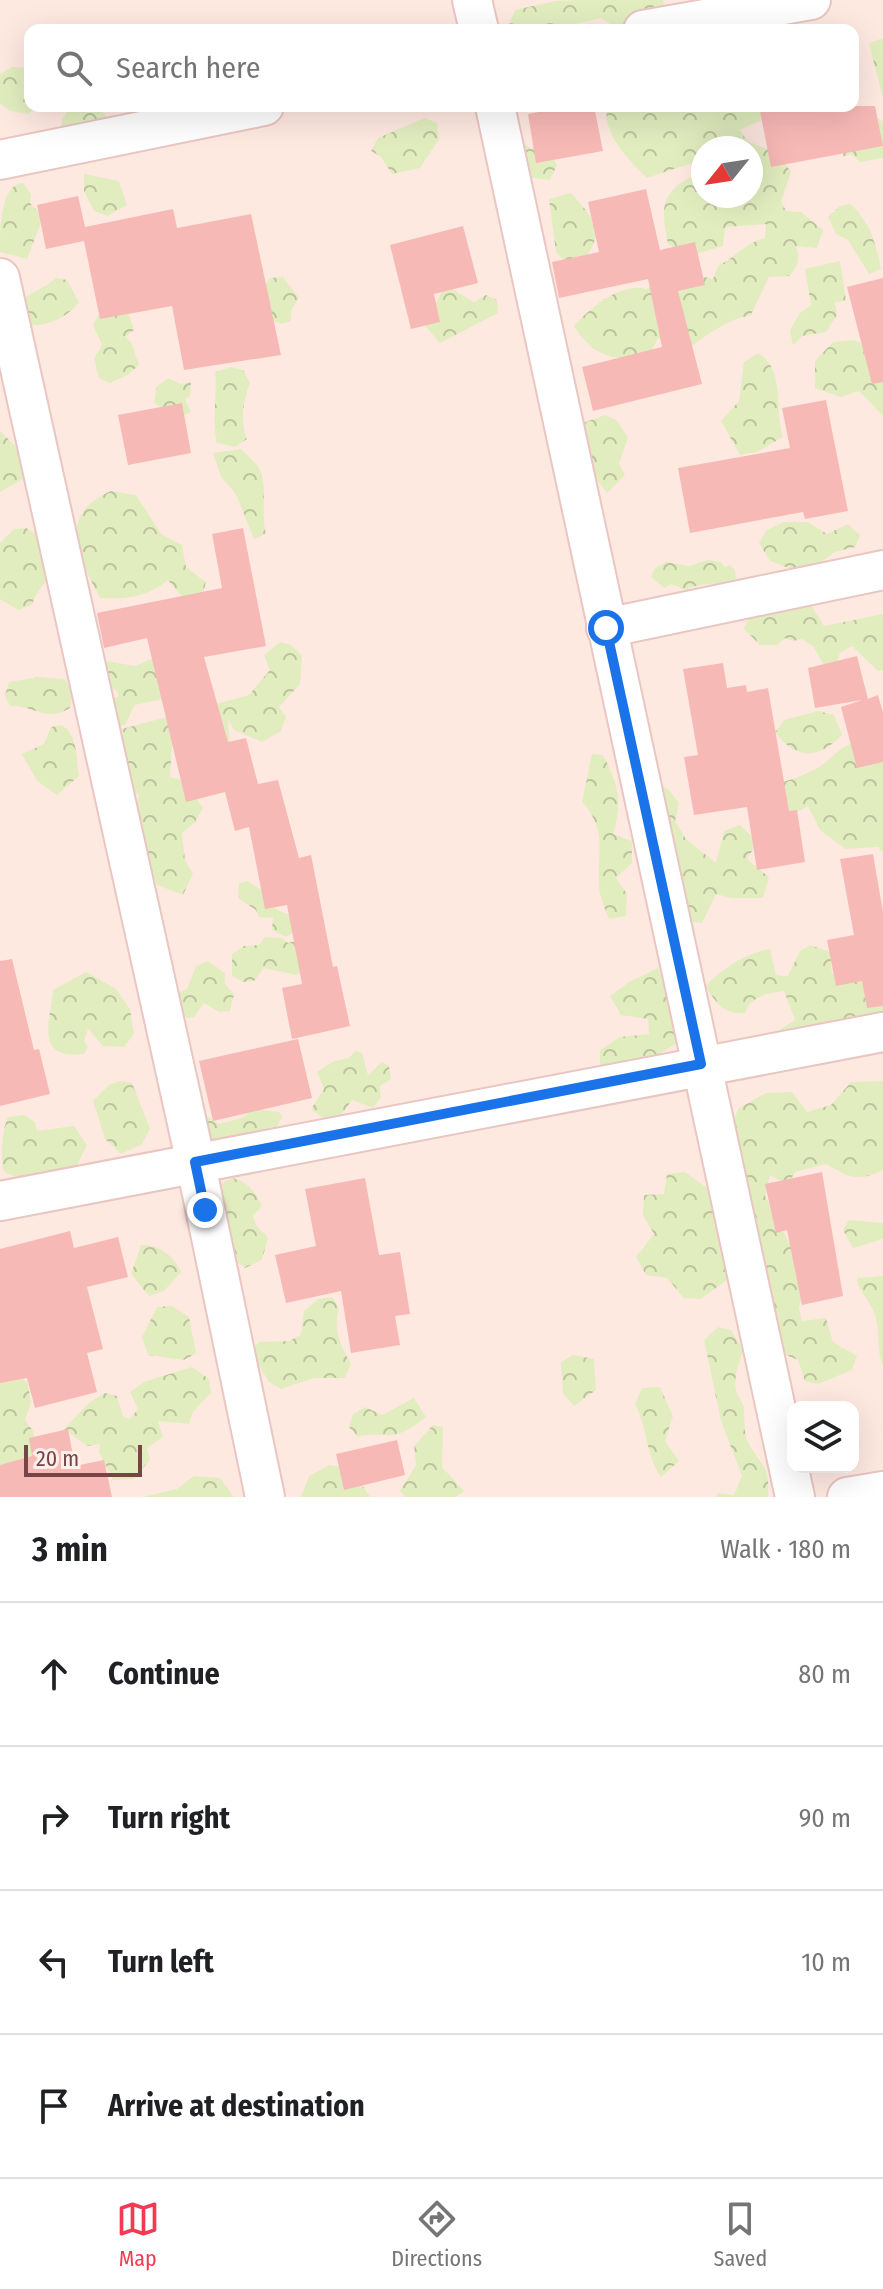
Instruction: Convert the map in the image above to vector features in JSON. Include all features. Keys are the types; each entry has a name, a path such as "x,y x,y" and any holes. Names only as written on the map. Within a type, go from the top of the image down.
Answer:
{"street":[{"path":"472,0 478,24"},
{"path":"677,24 811,0"},
{"path":"0,160 235,112"},
{"path":"496,112 795,1497"},
{"path":"0,278 195,1162 265,1497"},
{"path":"606,628 883,570"},
{"path":"0,1201 701,1064 883,1032"},
{"path":"847,1497 883,1491"}],"green space":[{"path":"663,0 668,23 612,24 601,18 574,24 509,24 515,10 555,1"},
{"path":"883,38 883,98 869,43"},
{"path":"12,67 24,68 24,112 31,112 28,114 10,111 0,104 0,74"},
{"path":"67,112 102,112 107,117 109,132 60,137 62,119"},
{"path":"607,112 777,112 740,130 744,136 691,136 691,164 647,178 625,154 609,128"},
{"path":"876,117 883,122 883,158 860,162 851,154 844,157 838,146"},
{"path":"425,118 437,123 439,139 420,168 392,174 381,157 371,151 378,138"},
{"path":"526,144 531,149 540,144 547,147 557,165 550,180 518,176 513,148"},
{"path":"763,148 779,154 791,172 781,201 786,211 801,212 823,230 817,248 796,246 797,266 789,276 769,277 751,315 717,328 688,350 658,338 649,356 615,357 597,351 574,326 607,298 626,289 646,289 678,276 713,279 718,266 765,238 766,224 725,227 723,246 689,256 668,244 664,217 667,198 679,184 690,178 691,208 763,208"},
{"path":"84,174 119,181 127,205 108,216 94,211 84,191"},
{"path":"23,183 31,194 30,203 43,218 27,259 0,252 1,221 6,200 15,185"},
{"path":"571,193 592,219 596,235 581,264 568,265 556,252 549,199"},
{"path":"850,204 867,225 877,251 881,269 869,274 848,240 836,234 828,217 840,206"},
{"path":"840,261 846,301 835,302 837,315 826,332 802,336 793,345 790,330 800,313 811,305 805,269"},
{"path":"283,277 299,298 291,310 291,321 282,324 268,320 257,297 270,278"},
{"path":"56,278 67,280 79,302 55,321 24,325 15,308 24,298"},
{"path":"445,285 474,302 486,295 497,300 498,313 440,343 425,326"},
{"path":"101,311 128,312 134,330 125,337 131,342 139,365 110,383 99,378 94,359 102,345 93,325"},
{"path":"855,340 874,349 883,370 883,416 859,391 841,397 815,388 815,361 833,342"},
{"path":"758,353 767,360 776,379 783,437 757,452 740,455 721,421 739,401 744,362"},
{"path":"231,367 243,370 250,383 243,411 247,439 235,447 217,443 215,425 215,372"},
{"path":"168,378 181,384 191,382 190,396 185,399 191,412 179,417 154,403 157,386"},
{"path":"605,415 616,420 628,437 619,464 625,475 607,493 589,470 580,424"},
{"path":"0,431 27,457 26,477 0,492"},
{"path":"241,449 258,466 262,475 266,534 254,539 236,494 221,477 213,453"},
{"path":"111,491 136,495 161,534 182,545 186,567 206,582 201,601 189,605 168,580 152,591 136,596 100,598 79,552 77,525 83,512 94,501"},
{"path":"783,522 808,522 827,534 848,524 860,535 855,547 835,552 804,574 770,561 759,543 766,531"},
{"path":"26,528 42,537 58,564 32,605 18,610 0,599 0,543 14,529"},
{"path":"708,560 721,562 725,567 730,565 735,570 736,581 685,590 671,584 664,588 651,577 654,569 666,562 689,566"},
{"path":"809,602 824,626 883,614 883,670 878,671 852,646 840,653 837,662 824,666 813,646 802,639 793,641 785,638 777,645 760,645 744,629 750,615"},
{"path":"280,642 291,645 302,656 300,684 279,707 286,717 281,731 262,742 234,730 228,718 230,748 180,741 172,746 170,777 184,781 203,808 195,822 182,833 185,860 193,874 183,895 157,885 131,816 139,796 127,784 122,729 249,695 270,670 264,655"},
{"path":"156,657 163,699 135,705 125,725 115,726 107,701 119,696 116,690 106,685 107,661 135,666"},
{"path":"40,677 64,679 73,691 70,708 47,714 10,706 5,695 9,682"},
{"path":"818,711 834,715 842,735 824,749 800,752 791,748 775,732 784,720"},
{"path":"61,725 71,734 79,776 57,795 37,781 22,754 44,744 51,727"},
{"path":"855,743 883,756 883,853 878,847 845,849 820,830 808,806 790,816 771,785 813,770 844,747"},
{"path":"592,754 603,755 615,784 618,812 613,834 632,841 632,863 616,878 627,894 626,916 609,919 600,894 599,835 591,814 582,802"},
{"path":"656,783 668,789 679,803 675,821 686,839 716,863 724,831 740,825 758,842 747,859 769,877 763,898 731,898 716,894 702,923 681,921"},
{"path":"248,881 267,894 277,910 294,916 295,931 286,937 272,930 273,918 259,917 256,910 238,898 239,883"},
{"path":"265,937 282,938 288,943 301,939 314,964 296,975 264,968 254,981 243,982 232,976 232,954 244,946 259,945"},
{"path":"810,945 830,952 832,973 860,966 883,976 883,1036 768,1048 779,1030 795,1020 784,991 760,996 745,1013 737,1013 721,1007 705,986 735,963 770,949 776,975 788,976 800,951"},
{"path":"208,961 225,973 225,984 234,994 230,1011 219,1012 204,1003 194,1017 187,1018 174,1005 174,994 187,989 196,966"},
{"path":"658,968 688,1036 653,1058 600,1074 600,1050 620,1037 649,1034 648,1019 621,1015 610,996 629,982"},
{"path":"86,972 116,989 130,1009 134,1034 124,1047 103,1046 88,1029 84,1041 88,1047 83,1054 67,1054 57,1051 48,1035 53,990"},
{"path":"355,1051 362,1053 368,1075 382,1062 389,1066 391,1079 380,1086 381,1098 373,1108 352,1100 338,1119 323,1118 311,1109 324,1089 317,1072 334,1061 349,1058"},
{"path":"121,1081 132,1083 150,1129 142,1144 121,1154 105,1139 93,1101 110,1084"},
{"path":"883,1081 883,1170 854,1177 826,1164 795,1172 788,1185 770,1175 765,1196 789,1243 822,1238 799,1307 802,1321 826,1318 833,1342 857,1356 852,1370 818,1384 805,1381 798,1360 777,1351 761,1246 744,1208 730,1127 739,1108 766,1093 792,1092 807,1112 831,1105 851,1082"},
{"path":"195,1108 219,1124 242,1118 254,1109 279,1112 282,1117 274,1132 252,1132 210,1142"},
{"path":"25,1115 35,1122 37,1131 74,1126 87,1145 75,1169 42,1171 23,1179 4,1171 2,1152 6,1122 8,1117"},
{"path":"685,1172 718,1196 728,1279 701,1299 684,1298 667,1278 646,1275 636,1257 654,1234 643,1215 644,1195 664,1194 667,1174"},
{"path":"233,1178 251,1188 257,1196 262,1206 253,1216 256,1225 268,1238 262,1260 245,1268 235,1260 211,1188"},
{"path":"849,1220 883,1223 883,1239 853,1248 843,1230"},
{"path":"141,1245 165,1252 181,1272 164,1291 149,1296 131,1274"},
{"path":"883,1276 883,1366 875,1315 857,1278"},
{"path":"332,1297 339,1308 339,1337 351,1364 345,1378 314,1378 281,1389 269,1382 250,1352 259,1342 289,1341 301,1335 304,1311 318,1299"},
{"path":"172,1306 189,1317 196,1353 184,1360 148,1355 142,1337 157,1307"},
{"path":"718,1327 731,1330 743,1350 736,1388 744,1407 748,1442 767,1474 768,1497 716,1497 718,1493 734,1495 742,1476 721,1421 704,1340"},
{"path":"573,1355 594,1359 596,1390 574,1406 563,1394 561,1362"},
{"path":"192,1367 209,1379 211,1393 193,1412 189,1424 158,1421 163,1437 147,1448 150,1460 134,1479 113,1480 99,1452 100,1444 87,1446 64,1429 90,1402 105,1393 117,1396 123,1416 130,1419 138,1409 130,1392 144,1382"},
{"path":"15,1373 28,1383 31,1403 25,1420 33,1431 37,1455 0,1466 0,1380"},
{"path":"660,1387 673,1416 665,1441 679,1461 661,1477 652,1459 635,1404 642,1388"},
{"path":"414,1398 426,1417 405,1431 358,1437 349,1427 353,1414 365,1407 382,1415"},
{"path":"433,1425 443,1427 442,1467 464,1491 456,1497 405,1497 400,1491 416,1465 414,1446"},
{"path":"329,1465 353,1475 370,1497 301,1497 309,1476"},
{"path":"194,1476 220,1478 234,1497 143,1497 177,1489"}],"building":[{"path":"859,106 875,106 883,146 771,167 760,112 859,112"},
{"path":"595,112 603,151 536,163 528,114"},
{"path":"646,189 660,250 695,242 705,285 678,291 702,384 593,411 582,367 662,347 648,279 559,298 552,262 599,252 588,202"},
{"path":"78,196 85,227 173,209 177,228 251,214 281,355 184,370 172,306 100,319 84,241 46,249 37,205"},
{"path":"463,226 478,283 434,294 440,322 411,329 390,245"},
{"path":"883,278 883,382 872,384 847,287"},
{"path":"826,400 848,511 805,519 803,512 690,533 678,468 790,448 782,408"},
{"path":"182,403 191,453 128,465 118,415"},
{"path":"243,528 266,646 204,657 228,742 246,738 258,784 278,780 299,858 311,855 333,967 337,966 350,1026 292,1039 282,988 302,984 287,905 265,909 249,827 235,831 225,792 186,802 147,638 104,648 97,613 222,588 212,534"},
{"path":"857,656 868,699 878,695 883,713 883,762 857,768 841,707 862,700 815,708 808,668"},
{"path":"723,663 727,688 746,685 747,692 768,688 789,811 797,810 805,862 757,870 747,807 694,815 684,757 698,755 683,669"},
{"path":"873,854 883,912 883,1006 867,1008 862,981 836,986 827,940 854,935 840,859"},
{"path":"12,959 34,1050 39,1049 50,1094 0,1106 0,961"},
{"path":"298,1039 312,1098 213,1121 199,1061"},
{"path":"822,1172 843,1296 802,1305 787,1230 776,1233 765,1184"},
{"path":"365,1178 379,1255 400,1252 410,1314 395,1316 400,1345 351,1353 341,1291 286,1303 275,1255 316,1246 305,1189"},
{"path":"70,1231 74,1248 118,1237 128,1277 87,1287 103,1349 87,1353 97,1392 35,1408 27,1378 0,1383 0,1249"},
{"path":"68,1429 75,1466 104,1460 112,1497 0,1497 0,1465 32,1456 29,1438"},
{"path":"397,1440 405,1475 344,1490 336,1454"}],"route":[{"path":"205,1210 195,1162 701,1064 606,628"}]}
